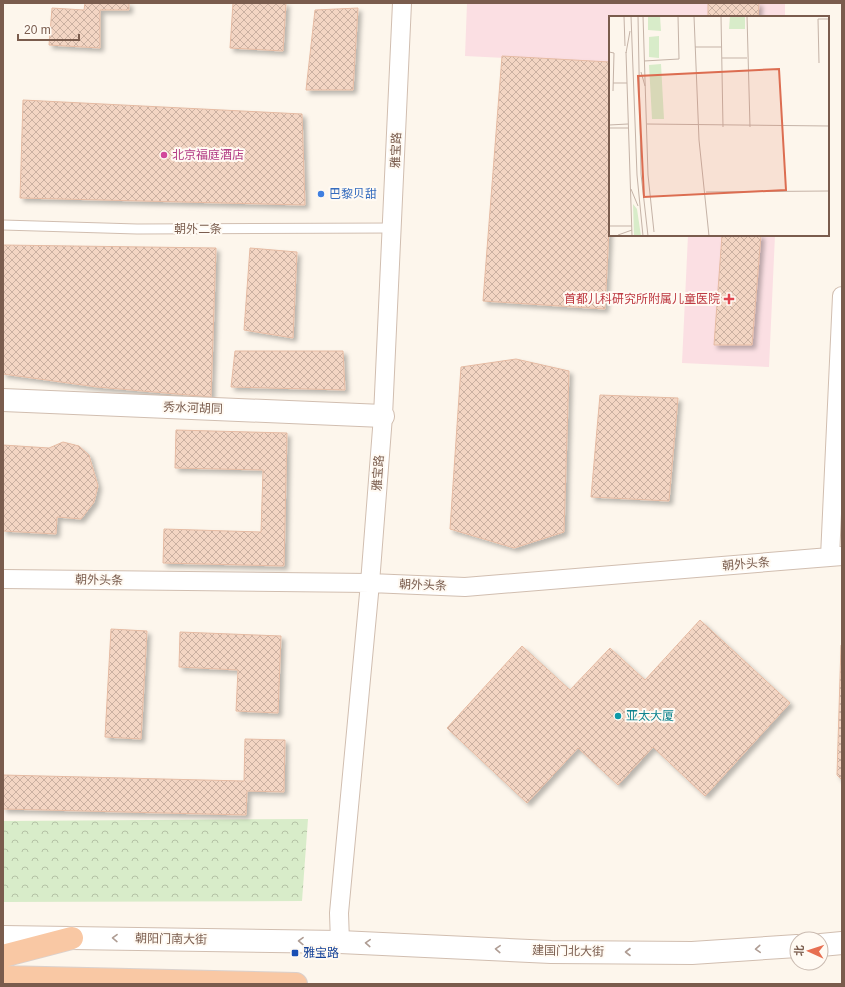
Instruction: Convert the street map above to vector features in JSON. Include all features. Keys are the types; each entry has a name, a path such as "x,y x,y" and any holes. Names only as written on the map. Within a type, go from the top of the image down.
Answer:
{"highway":[{"path":"3,956 72,938"},
{"path":"3,977 296,984"}],"street":[{"name":"雅宝路","path":"340,942 339,913 370,583 383,416 393,228 402,3"},
{"path":"836,557 842,296"},
{"name":"秀水河胡同","path":"3,400 383,416"},
{"name":"朝外头条","path":"3,580 370,583 465,587 836,557"},
{"name":"朝阳门南大街","path":"3,937 340,942"},
{"name":"建国门北大街","path":"340,942 559,952 692,953 789,947"},
{"path":"829,944 842,943"}],"lane":[{"name":"朝外二条","path":"3,225 138,229 393,228"}],"shaded area":[{"path":"467,3 785,3 785,16 609,16 609,63 465,56"},
{"name":"首都儿科研究所附属儿童医院","path":"688,236 775,236 769,367 682,363"}],"green space":[{"path":"308,819 302,901 3,902 3,821"}],"building":[{"path":"85,3 129,3 129,10 100,10 100,48 49,45 52,8 84,10"},
{"path":"233,3 286,3 283,51 230,48"},
{"path":"708,3 759,3 758,16 708,16"},
{"path":"358,8 353,90 306,90 315,10"},
{"path":"502,56 609,62 609,229 605,309 483,301"},
{"path":"23,100 302,114 305,205 20,198"},
{"path":"722,236 761,236 752,345 714,345"},
{"path":"3,245 216,248 211,397 97,387 3,374"},
{"path":"250,248 297,252 293,338 244,330"},
{"path":"235,351 343,351 345,390 231,387"},
{"path":"516,359 569,371 564,532 514,548 450,529 461,367"},
{"path":"600,395 678,398 669,501 591,497"},
{"path":"176,430 287,433 284,566 163,563 164,529 261,532 263,470 175,468"},
{"path":"63,442 79,446 89,455 98,486 94,502 81,519 57,517 56,534 3,531 3,445 49,448"},
{"name":"亚太大厦","path":"700,620 790,703 705,796 653,747 618,785 578,748 527,803 447,728 522,646 570,690 610,648 645,680"},
{"path":"111,629 147,631 141,739 105,737"},
{"path":"180,632 281,636 278,713 236,711 238,670 179,667"},
{"path":"841,645 842,646 842,780 837,775"},
{"path":"245,739 285,740 284,792 247,791 246,815 3,809 3,775 244,781"}],"place":[{"name":"北京福庭酒店","path":"164,155"},
{"name":"巴黎贝甜","path":"321,194"},
{"name":"首都儿科研究所附属儿童医院","path":"729,299"},
{"name":"亚太大厦","path":"618,716"},
{"name":"雅宝路","path":"295,953"}]}
